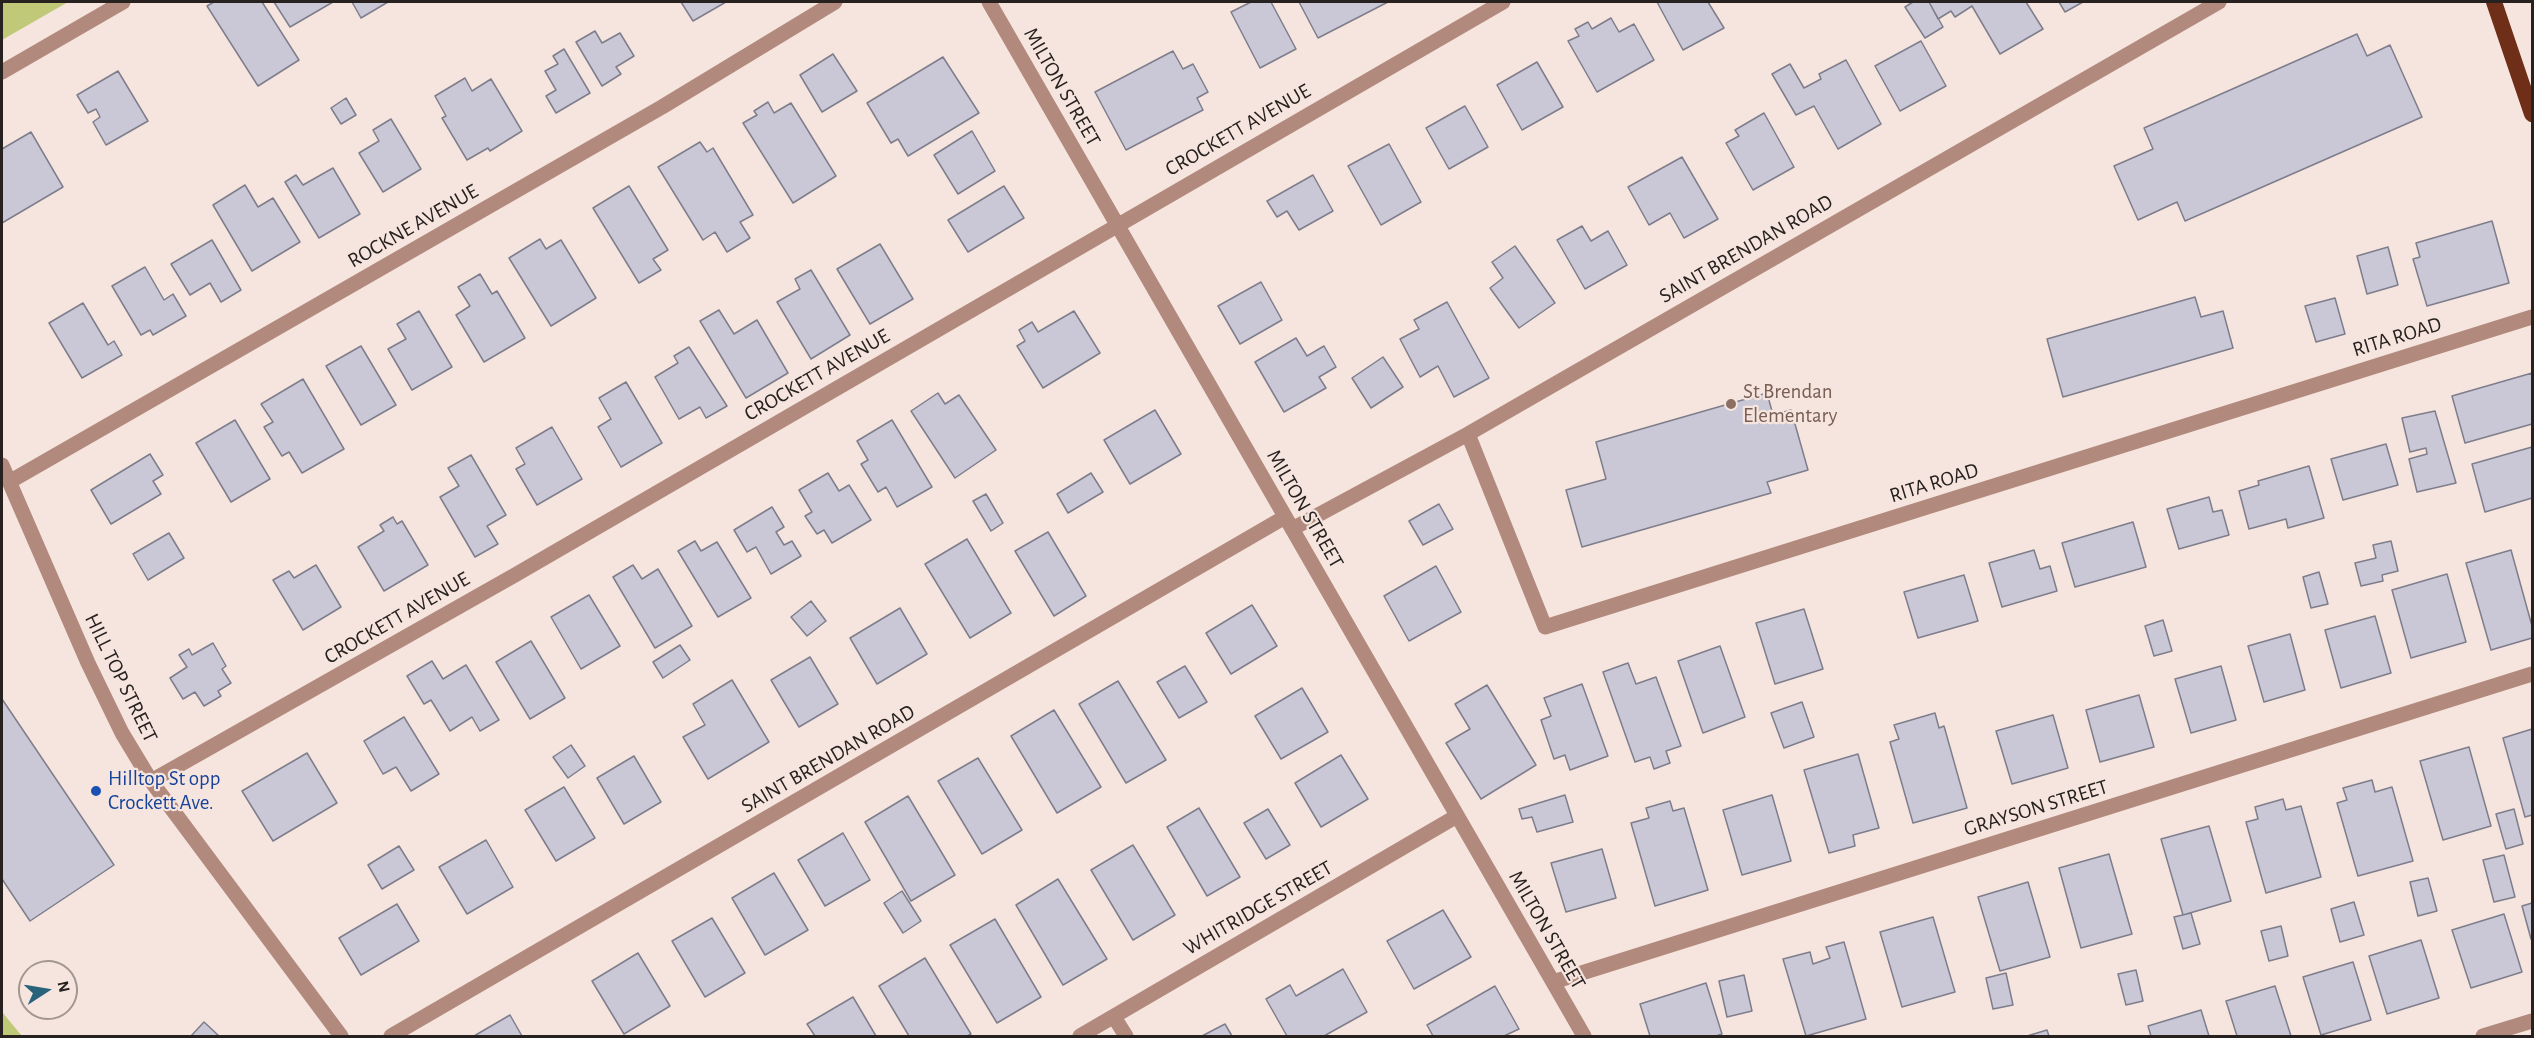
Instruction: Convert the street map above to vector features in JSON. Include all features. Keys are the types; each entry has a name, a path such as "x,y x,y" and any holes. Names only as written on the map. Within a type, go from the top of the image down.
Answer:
{"highway":[{"path":"2494,2 2532,114"}],"street":[{"path":"2,72 123,2"},
{"name":"ROCKNE AVENUE","path":"9,482 662,106 836,2"},
{"name":"MILTON STREET","path":"988,2 1584,1036"},
{"name":"CROCKETT AVENUE","path":"151,781 505,581 1503,2"},
{"name":"SAINT BRENDAN ROAD","path":"392,1036 1289,523 1468,434 2219,2"},
{"name":"RITA ROAD","path":"1468,434 1545,627 2532,317"},
{"name":"HILL TOP STREET","path":"2,465 88,663 122,733 151,781 341,1036"},
{"name":"GRAYSON STREET","path":"1553,982 2532,674"},
{"name":"WHITRIDGE STREET","path":"1080,1036 1457,816"},
{"path":"1114,1017 1126,1036"},
{"path":"2483,1036 2532,1021"}],"green space":[{"path":"2,2 68,2 2,40"},
{"path":"2,1012 22,1036 2,1036"}],"building":[{"path":"214,2 262,2 299,60 258,86 207,6"},
{"path":"274,2 333,2 290,27"},
{"path":"352,2 388,2 361,18"},
{"path":"681,2 726,2 693,21"},
{"path":"1251,2 1271,2 1296,49 1260,68 1231,12"},
{"path":"1299,2 1388,2 1318,38"},
{"path":"1657,2 1708,2 1724,28 1683,50"},
{"path":"1913,2 1929,2 1943,27 1925,38 1905,7"},
{"path":"1929,2 2026,2 2043,29 2000,54 1972,6 1955,17 1951,11 1938,19"},
{"path":"2059,2 2083,2 2065,12"},
{"path":"1611,18 1619,32 1634,24 1654,60 1597,92 1568,41 1579,36 1575,29 1588,22 1592,29"},
{"path":"595,31 602,43 620,33 634,56 616,67 621,74 602,86 576,42"},
{"path":"2357,34 2367,56 2390,45 2422,117 2185,221 2177,202 2138,220 2114,166 2153,149 2144,128"},
{"path":"1921,41 1946,86 1900,111 1875,66"},
{"path":"564,49 590,93 556,113 546,96 556,90 545,71 558,64 553,56"},
{"path":"1173,51 1183,69 1193,64 1208,92 1197,98 1203,110 1126,150 1095,92"},
{"path":"833,54 857,91 822,112 800,75"},
{"path":"943,57 979,113 908,156 898,139 891,143 867,103"},
{"path":"1846,60 1881,124 1838,149 1814,106 1796,115 1772,74 1790,64 1804,88 1821,79 1819,74"},
{"path":"1537,62 1563,107 1522,130 1497,85"},
{"path":"118,71 148,121 106,145 93,122 100,117 96,109 88,113 77,95"},
{"path":"465,78 472,91 491,79 522,131 490,151 488,148 467,160 442,118 446,116 435,96"},
{"path":"346,98 356,115 341,124 331,108"},
{"path":"768,102 774,113 791,103 836,176 793,203 743,123 757,115 754,111"},
{"path":"1465,106 1488,147 1449,169 1426,128"},
{"path":"1764,113 1794,167 1753,190 1726,143 1739,136 1735,130"},
{"path":"391,119 421,169 383,192 359,153 379,141 373,130"},
{"path":"972,131 995,171 958,194 934,155"},
{"path":"31,132 63,187 2,223 2,149"},
{"path":"700,142 707,152 713,148 753,215 740,222 750,238 727,252 715,232 703,240 658,167"},
{"path":"1389,144 1421,202 1381,225 1348,166"},
{"path":"1682,157 1718,219 1684,238 1670,213 1649,225 1628,187"},
{"path":"333,168 360,214 319,238 285,182 296,175 303,185"},
{"path":"1313,175 1333,211 1299,230 1287,211 1277,217 1267,201"},
{"path":"245,185 258,207 273,198 300,242 252,271 213,205"},
{"path":"629,186 668,250 653,259 661,270 639,283 593,208"},
{"path":"1004,186 1024,218 968,252 948,220"},
{"path":"2492,221 2509,283 2427,306 2413,259 2420,257 2416,243"},
{"path":"1582,226 1591,241 1608,231 1627,265 1585,289 1557,240"},
{"path":"540,239 546,249 561,240 596,298 551,326 509,258"},
{"path":"212,240 241,290 221,302 210,283 190,295 171,264"},
{"path":"880,244 913,299 870,324 837,269"},
{"path":"1515,246 1555,303 1519,328 1490,288 1503,278 1492,262"},
{"path":"2388,247 2398,285 2367,294 2357,256"},
{"path":"145,267 164,300 173,294 186,316 153,335 150,330 141,335 112,286"},
{"path":"811,270 850,335 811,359 777,302 800,289 795,279"},
{"path":"480,274 492,294 497,291 525,338 484,362 456,315 470,306 458,287"},
{"path":"1261,282 1282,320 1240,344 1218,306"},
{"path":"2195,297 2201,317 2223,311 2233,348 2063,397 2047,339"},
{"path":"2335,298 2345,334 2316,342 2305,306"},
{"path":"1447,302 1489,378 1454,397 1438,366 1420,377 1400,339 1419,329 1414,320"},
{"path":"83,303 108,345 114,341 122,355 82,378 49,323"},
{"path":"719,310 734,334 757,320 788,373 746,398 700,321"},
{"path":"419,311 452,367 412,390 388,349 406,339 397,324"},
{"path":"1074,311 1100,353 1043,388 1017,346 1025,341 1019,330 1032,322 1038,332"},
{"path":"1296,338 1307,356 1324,346 1336,367 1319,377 1326,388 1284,412 1255,362"},
{"path":"361,346 396,405 361,425 326,366"},
{"path":"689,347 727,406 706,418 700,407 679,419 655,377 678,363 674,356"},
{"path":"1383,357 1403,387 1371,408 1352,378"},
{"path":"2532,373 2532,424 2465,443 2452,396"},
{"path":"303,379 344,449 302,473 289,452 282,456 264,427 273,422 261,404"},
{"path":"626,382 662,443 621,467 598,427 611,419 599,398"},
{"path":"938,393 945,404 959,395 996,450 955,478 911,411"},
{"path":"1767,393 1773,415 1791,410 1808,470 1767,482 1771,493 1582,547 1566,490 1606,479 1596,442"},
{"path":"1155,410 1181,454 1130,484 1104,440"},
{"path":"2435,411 2456,483 2417,492 2409,459 2427,454 2426,448 2410,452 2402,418"},
{"path":"235,420 270,479 231,502 196,443"},
{"path":"892,420 932,487 897,507 886,487 878,492 861,464 868,460 857,441"},
{"path":"552,427 582,479 537,505 516,469 525,464 516,448"},
{"path":"2386,444 2398,485 2343,500 2331,459"},
{"path":"2532,447 2532,498 2485,512 2472,464"},
{"path":"150,454 163,475 153,481 161,494 111,524 91,490"},
{"path":"471,455 506,515 487,526 498,544 475,557 440,497 459,486 448,468"},
{"path":"2309,466 2324,518 2288,528 2286,519 2249,529 2239,491 2259,485 2258,481"},
{"path":"828,473 839,491 849,485 871,520 832,543 824,530 817,534 805,516 812,512 799,490"},
{"path":"1091,473 1103,492 1068,513 1057,494"},
{"path":"986,494 1003,523 991,531 973,501"},
{"path":"2209,497 2213,512 2222,510 2229,535 2179,549 2167,509"},
{"path":"1439,504 1453,529 1423,545 1409,521"},
{"path":"772,507 784,527 776,532 784,545 792,541 801,556 771,574 756,547 747,552 734,530"},
{"path":"393,517 397,524 402,521 428,565 384,591 358,547 384,531 380,525"},
{"path":"2133,522 2146,567 2075,587 2062,543"},
{"path":"1048,532 1086,596 1054,616 1015,551"},
{"path":"169,533 184,558 148,580 133,554"},
{"path":"967,539 1011,613 970,638 925,564"},
{"path":"695,541 701,551 717,542 751,598 718,617 678,551"},
{"path":"2391,541 2398,571 2382,575 2383,581 2361,586 2355,563 2376,558 2373,545"},
{"path":"2034,550 2040,569 2050,566 2057,591 2002,607 1989,563"},
{"path":"2511,550 2532,626 2532,638 2491,650 2466,563"},
{"path":"316,565 341,607 303,630 273,580 289,571 294,578"},
{"path":"633,565 642,579 658,569 692,626 655,648 613,577"},
{"path":"1436,566 1461,612 1409,641 1384,596"},
{"path":"2319,572 2328,604 2311,608 2303,577"},
{"path":"2447,574 2466,642 2411,658 2392,590"},
{"path":"1964,575 1978,621 1918,638 1904,592"},
{"path":"589,595 620,646 581,669 551,617"},
{"path":"811,601 826,621 807,636 791,617"},
{"path":"1252,605 1277,646 1231,674 1206,633"},
{"path":"900,608 927,654 877,684 850,638"},
{"path":"1804,609 1823,669 1775,684 1756,623"},
{"path":"2375,616 2391,673 2341,688 2325,630"},
{"path":"2163,620 2172,651 2154,656 2145,626"},
{"path":"2290,634 2305,690 2264,702 2248,646"},
{"path":"531,641 565,698 530,719 496,662"},
{"path":"213,643 226,666 222,669 231,683 218,691 221,696 204,706 195,692 183,699 170,678 187,667 179,655 189,649 192,655"},
{"path":"680,645 690,660 663,678 653,662"},
{"path":"1720,646 1745,717 1703,733 1678,661"},
{"path":"810,657 838,704 799,727 771,680"},
{"path":"432,661 443,679 466,665 499,720 480,731 472,717 450,731 431,700 424,704 407,676"},
{"path":"1628,663 1636,684 1656,677 1681,746 1666,751 1670,763 1654,769 1650,757 1635,762 1603,672"},
{"path":"1185,666 1207,702 1179,718 1157,682"},
{"path":"2221,666 2236,720 2191,733 2175,679"},
{"path":"732,680 769,742 708,779 683,737 705,725 693,704"},
{"path":"1118,681 1166,760 1126,783 1079,704"},
{"path":"1582,684 1608,756 1570,770 1565,755 1554,759 1541,720 1551,716 1544,698"},
{"path":"1487,685 1536,765 1481,799 1446,743 1470,729 1455,704"},
{"path":"1302,688 1328,732 1281,759 1255,716"},
{"path":"2139,695 2154,747 2100,762 2086,710"},
{"path":"2,699 114,865 30,921 2,879"},
{"path":"1802,702 1814,737 1784,748 1771,713"},
{"path":"1054,710 1101,787 1057,813 1011,736"},
{"path":"1935,713 1939,728 1944,726 1967,808 1913,823 1890,742 1899,739 1894,725"},
{"path":"2053,715 2068,768 2012,784 1996,731"},
{"path":"404,717 439,774 411,791 396,767 383,774 364,741"},
{"path":"2532,729 2532,815 2525,817 2503,738"},
{"path":"571,745 585,766 568,778 553,757"},
{"path":"2469,747 2491,826 2443,840 2420,761"},
{"path":"307,753 337,803 273,841 242,791"},
{"path":"1858,754 1879,828 1853,835 1855,846 1829,853 1804,770"},
{"path":"1341,755 1368,799 1321,827 1295,783"},
{"path":"634,756 661,802 624,824 597,778"},
{"path":"978,758 1022,830 982,854 938,781"},
{"path":"2372,780 2375,792 2392,787 2413,861 2358,876 2337,803 2347,800 2343,788"},
{"path":"564,787 595,838 556,861 525,810"},
{"path":"1565,795 1573,822 1537,832 1532,817 1522,819 1519,809"},
{"path":"1772,795 1791,861 1742,875 1723,810"},
{"path":"908,796 955,875 911,901 865,822"},
{"path":"2283,799 2286,810 2301,806 2321,877 2266,893 2246,822 2258,819 2255,807"},
{"path":"1670,801 1673,811 1684,808 1708,890 1655,906 1631,823 1649,818 1646,808"},
{"path":"1199,808 1240,877 1207,896 1167,827"},
{"path":"1268,809 1290,845 1266,859 1244,823"},
{"path":"2514,809 2523,844 2506,849 2496,814"},
{"path":"2209,826 2231,901 2183,915 2161,839"},
{"path":"843,833 870,880 825,906 798,860"},
{"path":"486,840 513,887 467,914 439,867"},
{"path":"1133,845 1175,915 1133,940 1091,870"},
{"path":"399,846 414,870 382,889 368,865"},
{"path":"1602,849 1616,898 1566,912 1551,863"},
{"path":"2109,854 2132,934 2081,948 2059,868"},
{"path":"2504,855 2515,897 2494,902 2483,860"},
{"path":"774,873 808,930 765,955 732,898"},
{"path":"2428,878 2437,911 2418,916 2410,882"},
{"path":"1058,879 1107,959 1063,985 1016,905"},
{"path":"2028,882 2050,957 2000,971 1978,897"},
{"path":"902,891 921,921 903,933 884,903"},
{"path":"2354,902 2364,935 2340,942 2331,909"},
{"path":"2532,903 2532,938 2531,939 2522,906"},
{"path":"397,904 419,941 361,975 339,938"},
{"path":"1443,910 1471,957 1414,989 1387,941"},
{"path":"2191,913 2200,944 2183,949 2174,917"},
{"path":"2504,914 2522,972 2471,988 2452,930"},
{"path":"1933,917 1955,992 1902,1007 1880,932"},
{"path":"712,918 745,973 705,997 672,941"},
{"path":"995,919 1041,997 997,1023 950,945"},
{"path":"2281,926 2288,956 2269,961 2261,931"},
{"path":"2421,940 2439,998 2387,1014 2369,956"},
{"path":"1844,942 1866,1019 1806,1036 1783,959 1810,952 1813,964 1830,958 1826,947"},
{"path":"638,953 670,1006 624,1034 592,981"},
{"path":"925,958 971,1034 967,1036 909,1036 879,986"},
{"path":"2353,962 2371,1020 2321,1035 2303,977"},
{"path":"1343,969 1367,1012 1324,1036 1287,1036 1266,999 1290,985 1296,996"},
{"path":"2136,970 2143,1001 2126,1005 2118,974"},
{"path":"2006,973 2013,1005 1993,1009 1986,978"},
{"path":"1744,975 1752,1011 1727,1017 1719,981"},
{"path":"1706,983 1722,1034 1716,1036 1650,1036 1640,1004"},
{"path":"1495,986 1519,1029 1504,1036 1433,1036 1427,1025"},
{"path":"2275,986 2291,1036 2237,1036 2226,1001"},
{"path":"853,997 876,1036 815,1036 807,1024"},
{"path":"2201,1010 2209,1036 2151,1036 2148,1026"},
{"path":"510,1015 522,1036 474,1036"},
{"path":"204,1022 219,1036 191,1036"},
{"path":"1225,1024 1232,1036 1202,1036"},
{"path":"2047,1030 2049,1036 2027,1036"}],"place":[{"name":"St Brendan Elementary","path":"1731,404"},
{"name":"Hilltop St opp Crockett Ave.","path":"96,791"}]}
